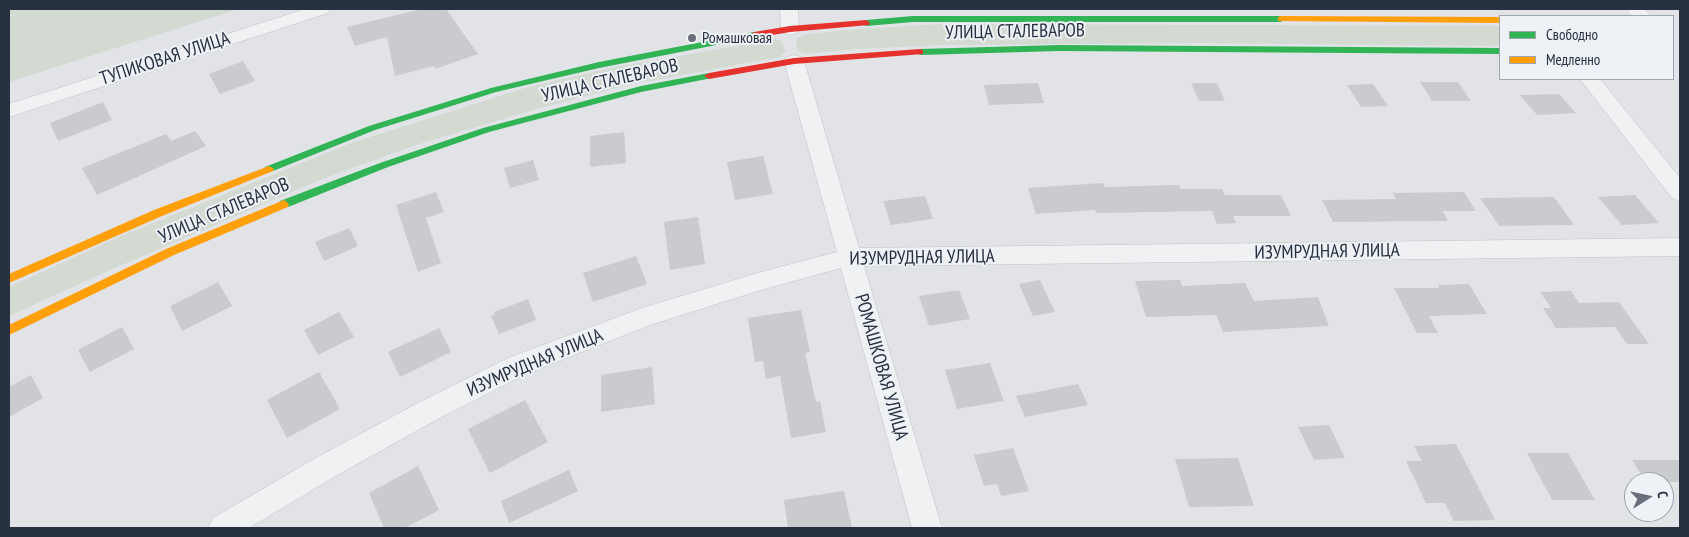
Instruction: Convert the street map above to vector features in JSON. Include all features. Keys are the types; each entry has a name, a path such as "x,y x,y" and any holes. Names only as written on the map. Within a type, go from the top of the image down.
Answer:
{"main road":[{"name":"УЛИЦА СТАЛЕВАРОВ","path":"9,279 158,213 372,128 494,90 733,38 913,19 1167,13 1499,20"},
{"name":"УЛИЦА СТАЛЕВАРОВ","path":"9,330 170,252 275,207 384,165 486,130 572,106 641,89 794,57 1059,48 1499,51"}],"street":[{"name":"ТУПИКОВАЯ УЛИЦА","path":"9,111 322,9"},
{"path":"789,9 790,33"},
{"name":"РОМАШКОВАЯ УЛИЦА","path":"794,57 927,528"},
{"path":"1591,80 1680,193"},
{"name":"ИЗУМРУДНАЯ УЛИЦА","path":"223,528 374,441 517,366 642,318 761,281 850,257 980,257 1680,247"}],"shaded area":[{"path":"9,9 238,9 9,82"},
{"path":"942,24 1499,26 1499,46 1192,43 941,45 855,49 806,54 797,51 796,39 803,35 845,30"},
{"path":"776,39 782,41 785,52 779,57 628,85 537,109 416,145 322,179 108,271 9,316 9,287 114,239 351,143 528,87 616,67"}],"building":[{"path":"422,9 446,9 478,54 435,69 434,66 395,76 387,37 355,46 347,27"},
{"path":"243,61 255,81 220,94 209,74"},
{"path":"1420,82 1458,82 1471,101 1432,101"},
{"path":"1038,83 1044,103 989,105 984,85"},
{"path":"1191,83 1217,83 1225,101 1199,101"},
{"path":"1373,84 1388,106 1361,107 1347,85"},
{"path":"1559,94 1576,113 1537,115 1520,95"},
{"path":"103,102 112,120 58,141 50,123"},
{"path":"195,131 206,146 97,195 82,168 166,134 171,141"},
{"path":"624,132 626,163 590,167 590,136"},
{"path":"763,156 773,194 735,200 727,162"},
{"path":"533,160 539,180 510,188 504,168"},
{"path":"1103,183 1104,187 1179,185 1181,189 1222,189 1225,195 1281,195 1291,216 1233,216 1236,223 1217,224 1212,211 1096,213 1095,210 1036,214 1028,188"},
{"path":"436,192 444,212 426,218 441,263 418,272 396,205"},
{"path":"1464,192 1476,211 1443,211 1448,221 1333,222 1322,200 1396,199 1393,193"},
{"path":"1635,195 1659,223 1622,225 1598,197"},
{"path":"925,196 933,219 891,225 883,201"},
{"path":"1554,197 1574,225 1499,226 1480,198"},
{"path":"698,217 705,264 670,270 664,222"},
{"path":"349,228 358,246 324,261 315,242"},
{"path":"636,256 647,284 593,302 583,273"},
{"path":"1040,280 1055,312 1033,316 1019,284"},
{"path":"1180,280 1182,286 1245,283 1254,301 1318,297 1329,326 1223,332 1216,315 1146,317 1135,281"},
{"path":"218,282 232,306 182,331 170,306"},
{"path":"1469,284 1487,314 1429,316 1438,333 1417,333 1394,288 1439,288 1438,285"},
{"path":"959,290 970,319 929,326 919,296"},
{"path":"1571,291 1579,303 1619,302 1649,344 1627,344 1615,327 1556,328 1543,308 1551,308 1540,292"},
{"path":"528,299 536,320 499,334 491,316 495,314 494,312"},
{"path":"801,310 810,352 805,353 816,402 820,401 826,432 791,438 780,376 766,379 763,361 755,362 748,318"},
{"path":"339,312 354,337 318,355 304,330"},
{"path":"122,327 134,349 90,372 78,350"},
{"path":"439,328 451,352 400,377 388,352"},
{"path":"990,363 1004,401 957,409 945,370"},
{"path":"652,367 655,404 601,412 601,375"},
{"path":"319,372 340,409 287,438 267,400"},
{"path":"31,375 43,398 9,417 9,387"},
{"path":"1078,384 1088,405 1025,417 1016,396"},
{"path":"525,400 548,442 490,473 468,429"},
{"path":"1329,425 1345,458 1314,460 1298,427"},
{"path":"1456,444 1495,520 1454,521 1445,503 1426,503 1406,461 1422,461 1414,446"},
{"path":"1013,448 1029,491 1001,496 997,484 984,486 974,455"},
{"path":"1527,453 1568,453 1595,500 1552,500"},
{"path":"1238,458 1254,506 1189,507 1175,459"},
{"path":"1632,460 1680,460 1680,482 1674,482 1674,472 1640,472"},
{"path":"418,466 439,510 405,528 384,528 369,493"},
{"path":"569,470 578,491 509,523 501,501"},
{"path":"844,491 852,528 788,528 784,500"}],"traffic: fast":[{"path":"866,23 913,19 1281,19"},
{"path":"1674,20 1680,20"},
{"path":"269,169 372,128 494,90 599,65 754,35"},
{"path":"920,52 1059,48 1499,51"},
{"path":"284,204 384,165 486,130 641,89 709,76"}],"traffic: slow":[{"path":"1281,19 1499,20"},
{"path":"1674,52 1680,52"},
{"path":"9,279 158,213 269,169"},
{"path":"9,330 170,252 284,204"}],"traffic: jam":[{"path":"754,35 790,29 866,23"},
{"path":"709,76 794,61 920,52"}],"place":[{"name":"Ромашковая","path":"692,38"}]}
